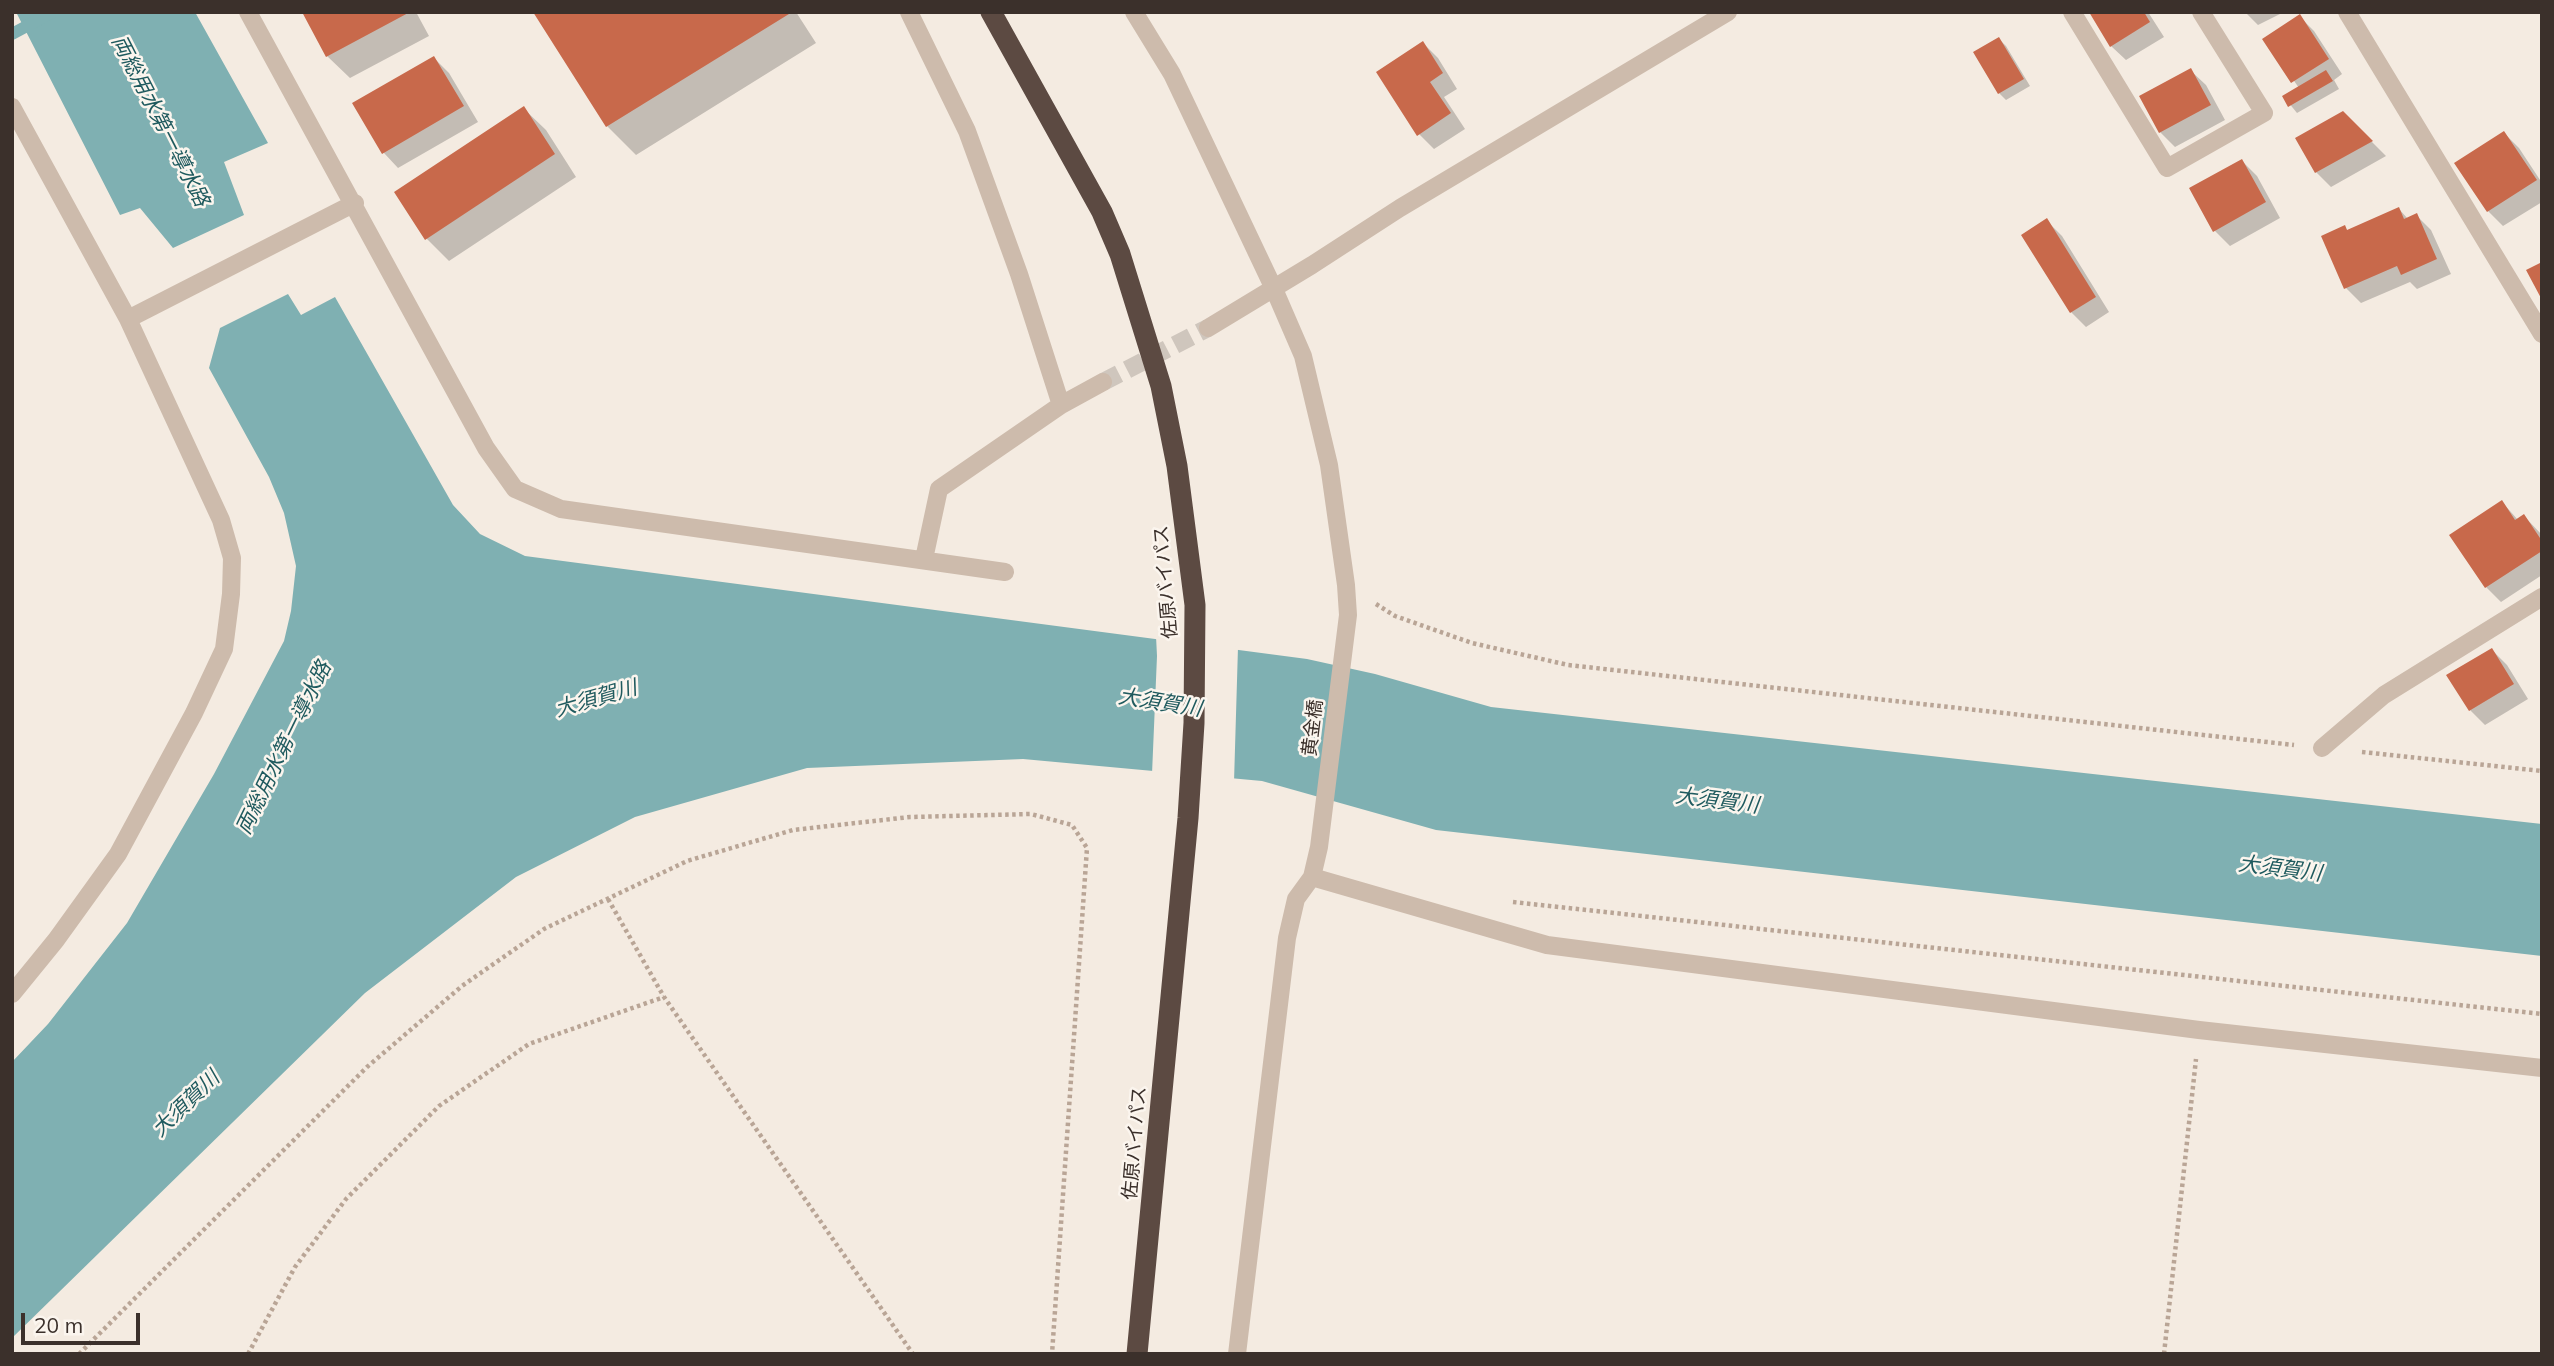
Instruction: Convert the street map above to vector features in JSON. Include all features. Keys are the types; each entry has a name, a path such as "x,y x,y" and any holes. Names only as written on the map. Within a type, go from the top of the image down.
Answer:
{"highway":[{"name":"佐原バイパス","path":"991,12 1102,212 1120,254 1161,386 1177,466 1195,605 1194,723 1188,818 1137,1354"}],"street":[{"path":"248,12 355,203 486,448 515,489 561,509 1005,572"},
{"path":"909,12 967,131 1019,274 1061,405"},
{"name":"黄金橋","path":"1135,12 1172,74 1229,190 1306,368 1329,465 1346,585 1348,615 1319,847 1312,877 1296,899 1287,938 1237,1354"},
{"path":"1208,328 1400,208 1728,12"},
{"path":"2072,12 2167,168 2264,113 2201,12"},
{"path":"2347,12 2542,334"},
{"path":"12,107 128,319 221,520 232,558 231,594 224,649 194,713 118,854 56,940 12,994"},
{"path":"128,319 355,203"},
{"path":"924,559 939,489 1061,405 1104,382"},
{"path":"2322,748 2384,695 2542,597"},
{"path":"1312,877 1547,945 2199,1030 2542,1068"}],"path":[{"path":"1346,585 1395,616 1472,643 1568,664 2542,771"},
{"path":"79,1354 367,1068 462,986 544,929 687,861 793,830 910,817 1018,814 1031,814 1072,825 1087,848 1052,1354"},
{"path":"608,899 664,997 913,1354"},
{"path":"1512,902 2542,1014"},
{"path":"248,1354 295,1267 346,1199 439,1106 529,1044 664,997"},
{"path":"2164,1354 2199,1030"}],"water":[{"name":"両総用水第一導水路","path":"16,12 195,12 268,143 224,162 244,215 173,248 140,208 120,215"},
{"path":"288,294 301,315 335,297 453,505 480,534 525,556 1307,659 1375,674 1491,707 2542,824 2542,956 1436,830 1262,781 1023,759 807,768 635,817 516,877 365,993 12,1338 12,1062 48,1024 127,923 214,774 284,641 291,611 296,566 284,513 269,477 209,368 220,328"}],"pier":[{"path":"1156,636 1238,647 1234,782 1152,774"}],"building":[{"path":"302,12 410,12 326,57"},
{"path":"533,12 788,12 789,14 606,127"},
{"path":"2089,12 2144,12 2150,22 2110,47"},
{"path":"2300,14 2329,59 2291,83 2262,39"},
{"path":"1999,37 2024,79 1998,94 1973,52"},
{"path":"1423,41 1443,73 1430,82 1451,113 1417,136 1376,72"},
{"path":"434,56 464,106 382,154 352,103"},
{"path":"2191,68 2211,105 2159,133 2139,96"},
{"path":"2326,70 2333,81 2288,107 2282,96"},
{"path":"524,106 555,154 425,240 394,192"},
{"path":"2343,111 2373,141 2315,173 2295,138"},
{"path":"2504,131 2537,180 2487,212 2454,163"},
{"path":"2242,159 2266,202 2213,232 2189,188"},
{"path":"2399,207 2404,219 2417,213 2437,259 2401,275 2397,266 2344,289 2321,236 2345,225 2347,230"},
{"path":"2047,218 2096,297 2070,313 2021,235"},
{"path":"2542,262 2542,300 2526,270"},
{"path":"2502,500 2515,520 2524,514 2542,541 2542,551 2485,588 2449,535"},
{"path":"2492,648 2514,684 2469,711 2446,675"}],"waterway":[{"path":"12,34 53,12"}],"tunnel":[{"path":"1103,382 1208,328"}],"water label":[{"name":"大須賀川","path":"596,699"},
{"name":"大須賀川","path":"1160,703"},
{"name":"大須賀川","path":"1717,801"},
{"name":"大須賀川","path":"2280,869"},
{"name":"大須賀川","path":"186,1104"}]}
